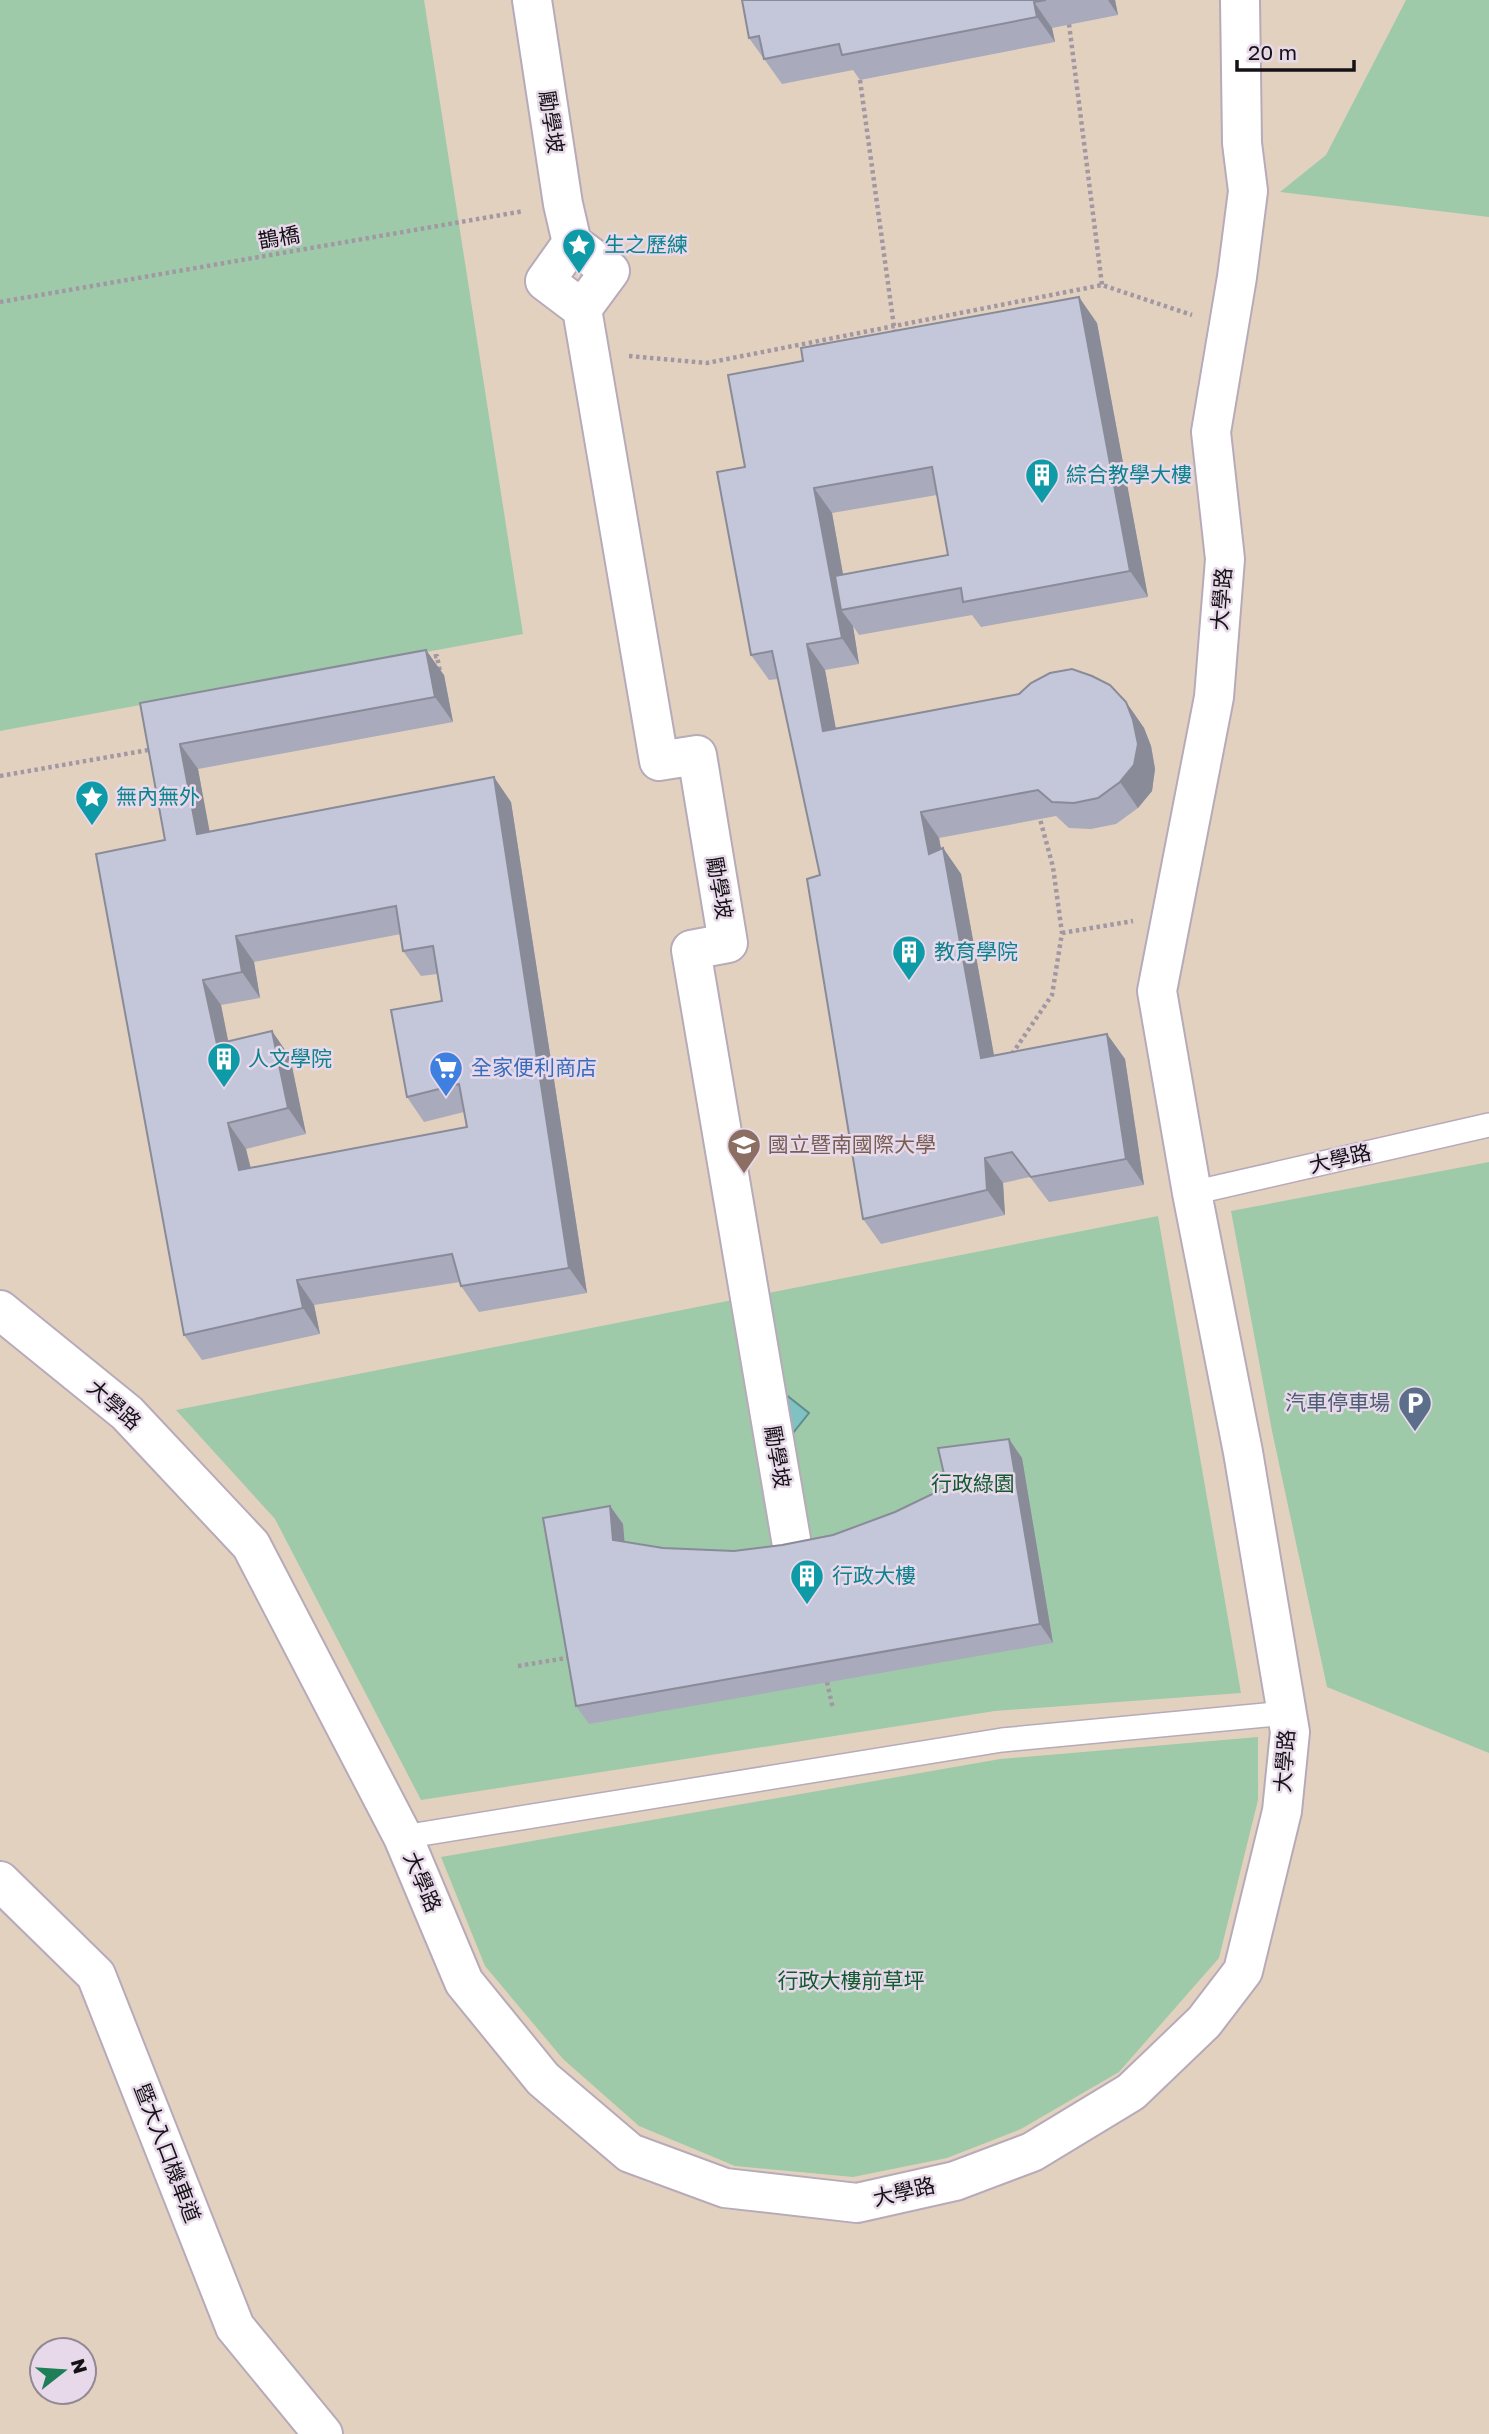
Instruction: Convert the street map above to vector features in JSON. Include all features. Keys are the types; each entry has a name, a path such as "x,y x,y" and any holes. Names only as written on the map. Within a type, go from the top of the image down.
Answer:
{"street":[{"name":"勵學坡","path":"532,0 563,204 572,243 610,271 582,309 659,761 696,755 728,943 691,950 795,1563"},
{"name":"大學路","path":"0,1311 127,1413 251,1545 404,1837 464,1982 543,2079 630,2152 725,2188 857,2203 955,2181 1032,2152 1131,2092 1204,2022 1243,1971 1282,1811 1290,1732 1243,1452 1192,1193 1157,991 1214,697 1226,559 1211,432 1248,191 1242,143 1240,0"},
{"name":"暨大入口機車道","path":"0,1881 96,1975 235,2327 323,2434"}],"lane":[{"name":"大學路","path":"1192,1193 1489,1125"},
{"name":"大學路","path":"404,1837 1002,1740 1287,1713"}],"path":[{"path":"1069,24 1102,285"},
{"path":"860,80 896,337"},
{"name":"鵲橋","path":"0,302 563,204"},
{"path":"590,352 707,363 1102,285 1229,328"},
{"path":"421,659 437,656 440,673"},
{"path":"0,776 161,748"},
{"path":"1011,1056 1052,995 1062,933 1053,867 1040,819"},
{"path":"1062,933 1172,915"},
{"path":"518,1666 577,1656"},
{"path":"827,1682 833,1709"}],"shaded area":[{"name":"國立暨南國際大學","path":"0,0 1489,0 1489,2434 0,2434"},
{"path":"780,1390 809,1413 785,1443"}],"green space":[{"path":"0,0 424,0 523,634 0,731"},
{"path":"1406,0 1489,0 1489,217 1280,192 1326,155"},
{"path":"1489,1162 1489,1753 1327,1687 1272,1431 1231,1211"},
{"name":"行政綠園","path":"1158,1216 1241,1693 995,1711 421,1800 275,1519 176,1410"},
{"name":"行政大樓前草坪","path":"1258,1737 1258,1800 1219,1958 1119,2072 1021,2129 947,2158 853,2177 735,2166 639,2126 563,2059 485,1966 441,1857 1000,1759"}],"building":[{"path":"742,0 1046,0 1034,2 1037,17 842,55 839,44 764,59 759,36 749,38"},
{"path":"1079,297 1130,571 963,602 961,588 841,610 835,576 948,555 932,467 814,488 842,638 807,644 823,731 1019,694 1031,683 1050,673 1072,669 1110,685 1126,702 1138,744 1134,765 1120,782 1098,798 1074,803 1052,802 1038,790 921,812 929,854 943,848 981,1058 1107,1034 1126,1159 1031,1177 1012,1152 985,1158 987,1190 863,1219 807,879 820,875 772,651 751,655 717,472 745,467 728,375 803,361 801,348"},
{"name":"人文學院","path":"426,650 435,697 180,744 197,834 494,777 569,1268 461,1286 452,1254 297,1280 303,1308 184,1335 96,854 165,840 140,703","holes":["396,906 403,951 433,946 442,1001 391,1010 407,1097 459,1084 467,1127 239,1170 228,1123 288,1108 272,1031 217,1044 203,980 242,972 236,936"]},
{"name":"行政大樓","path":"1009,1439 1040,1624 576,1706 543,1518 610,1506 613,1540 663,1548 734,1551 782,1545 833,1535 895,1512 947,1487 938,1448"}],"place":[{"name":"生之歷練","path":"579,275"},
{"name":"綜合教學大樓","path":"1042,505"},
{"name":"無內無外","path":"92,827"},
{"name":"教育學院","path":"909,982"},
{"name":"人文學院","path":"224,1089"},
{"name":"全家便利商店","path":"446,1098"},
{"name":"國立暨南國際大學","path":"744,1175"},
{"name":"汽車停車場","path":"1415,1433"},
{"name":"行政大樓","path":"807,1606"}]}
